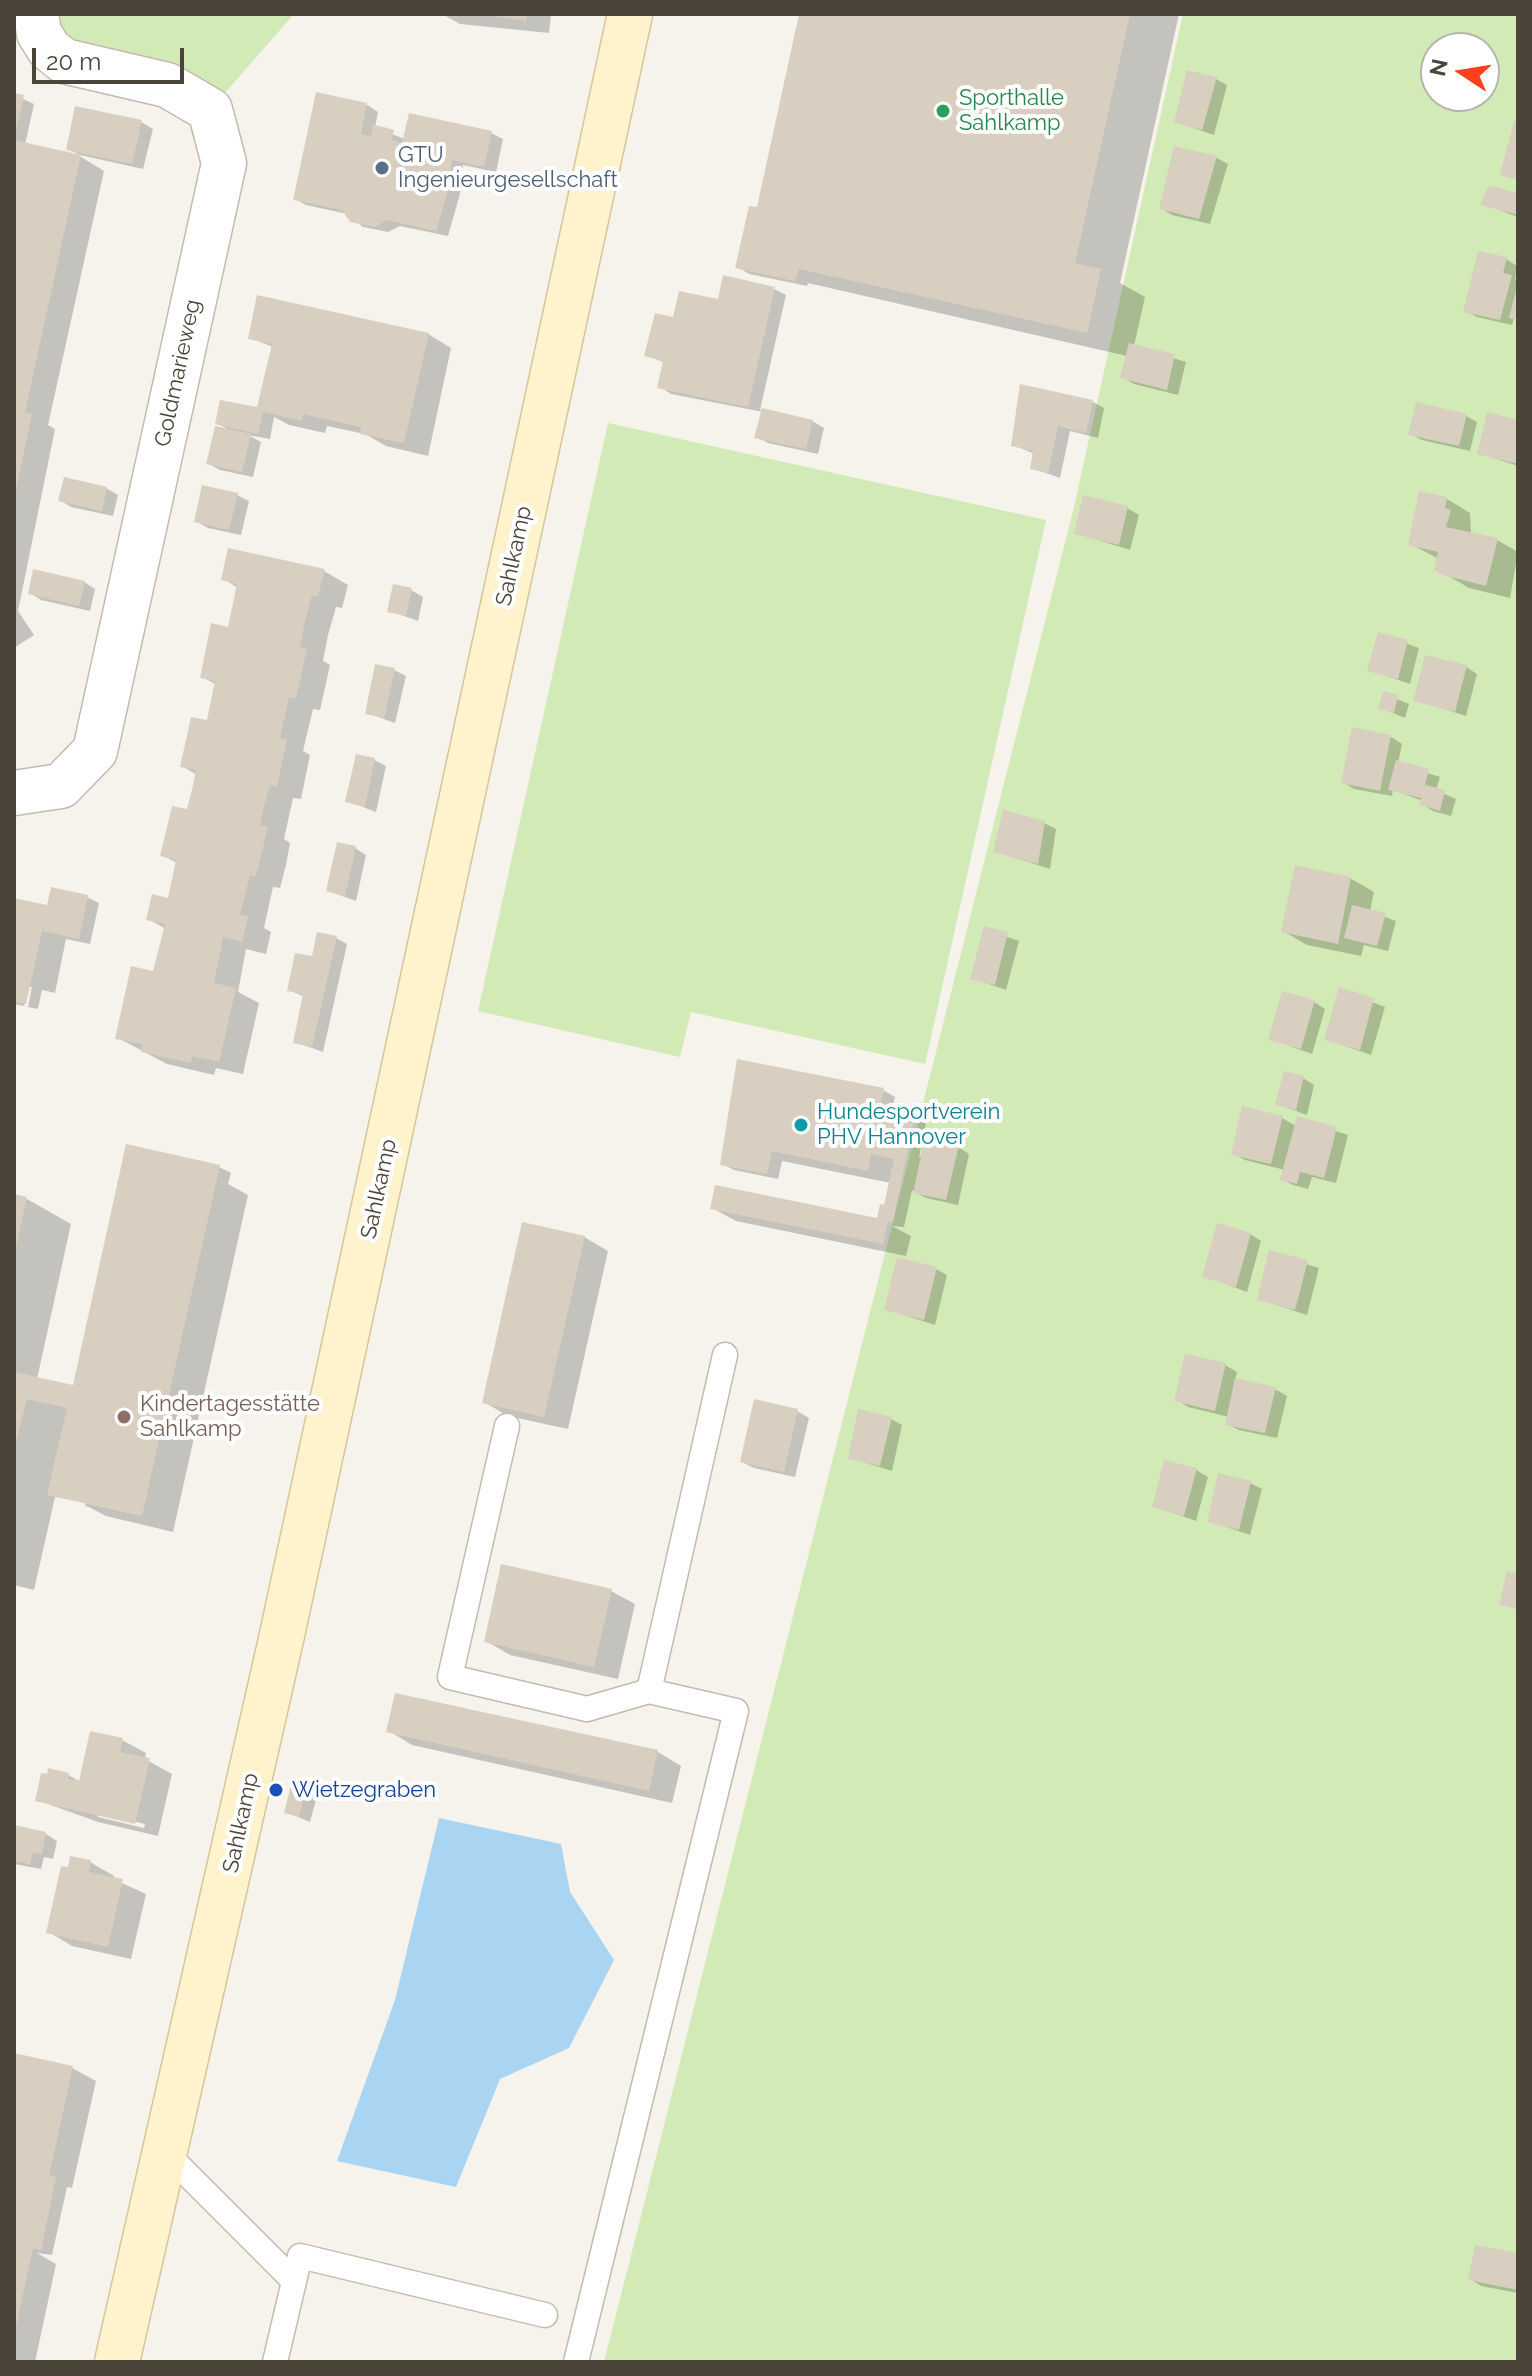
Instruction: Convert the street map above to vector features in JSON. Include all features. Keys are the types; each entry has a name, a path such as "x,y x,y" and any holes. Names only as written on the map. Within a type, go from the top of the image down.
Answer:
{"street":[{"name":"Goldmarieweg","path":"14,793 61,786 95,751 224,163 210,110 167,85 64,61 49,49 39,33 36,14"},
{"name":"Sahlkamp","path":"117,2362 282,1635 630,14"}],"lane":[{"path":"649,1691 725,1355"},
{"path":"507,1426 450,1677 587,1709 649,1691 736,1711 576,2362"},
{"path":"164,2151 294,2281"},
{"path":"278,2361 300,2256 545,2315"}],"green space":[{"path":"36,14 294,14 210,110 64,61"},
{"path":"1183,14 1518,14 1518,2362 604,2362 1074,507"},
{"path":"608,423 1046,520 925,1064 691,1012 680,1057 478,1011"}],"water":[{"path":"439,1818 561,1844 570,1892 614,1960 569,2048 500,2079 456,2187 337,2161 395,2000"}],"building":[{"path":"481,14 527,14 526,21"},
{"name":"Sporthalle Sahlkamp","path":"799,14 1130,14 1075,263 1101,269 1087,333 799,269 795,281 735,268 749,206 757,207"},
{"path":"1187,70 1217,77 1202,130 1174,122"},
{"path":"316,92 367,103 361,134 371,136 373,125 384,127 394,130 392,140 402,143 409,113 492,131 484,167 452,160 449,187 436,231 387,220 375,227 350,222 342,210 293,200"},
{"path":"14,93 24,95 15,134 14,134"},
{"path":"75,106 142,120 132,164 66,150"},
{"path":"1514,121 1518,122 1518,180 1500,175"},
{"path":"14,140 81,155 25,412 32,414 15,494"},
{"path":"1174,146 1217,156 1199,219 1159,209"},
{"path":"1489,185 1518,193 1518,215 1480,205"},
{"path":"1478,251 1507,257 1503,273 1512,275 1500,320 1463,312"},
{"path":"723,275 775,287 748,407 657,388 663,361 644,356 655,313 673,317 679,291 718,299"},
{"path":"1518,282 1518,320 1509,318"},
{"path":"257,295 429,333 404,443 360,434 361,427 303,414 302,421 263,412 258,434 215,424 220,400 257,407 272,344 248,339"},
{"path":"1129,343 1175,354 1167,390 1120,378"},
{"path":"1020,384 1093,400 1086,433 1058,426 1048,473 1030,469 1033,451 1011,446"},
{"path":"1416,402 1467,414 1459,446 1408,435"},
{"path":"762,408 813,420 806,449 754,438"},
{"path":"1487,412 1518,420 1518,464 1477,454"},
{"path":"215,426 251,434 242,472 206,464"},
{"path":"64,477 107,487 102,511 58,501"},
{"path":"202,485 238,493 229,530 194,522"},
{"path":"1419,491 1447,497 1445,508 1451,510 1446,527 1498,538 1486,586 1443,575 1434,570 1438,552 1408,545"},
{"path":"1083,495 1128,506 1119,545 1074,534"},
{"path":"228,548 325,569 318,596 312,595 305,621 300,648 307,649 296,698 289,697 280,738 287,739 277,787 270,785 264,806 260,825 268,827 256,876 250,875 240,915 248,916 242,942 223,937 214,983 236,988 219,1062 192,1056 191,1063 141,1052 142,1044 115,1039 131,966 153,971 165,924 146,920 152,894 168,898 176,860 160,856 172,806 187,809 192,790 196,770 180,767 191,717 207,720 215,681 200,678 211,623 228,627 237,584 221,580"},
{"path":"33,569 85,581 79,606 28,594"},
{"path":"393,584 412,588 406,616 387,612"},
{"path":"1378,632 1408,640 1398,679 1367,671"},
{"path":"1425,655 1467,665 1455,712 1413,701"},
{"path":"375,664 395,668 384,718 365,714"},
{"path":"1383,691 1398,695 1394,713 1378,709"},
{"path":"1352,727 1391,735 1380,791 1341,783"},
{"path":"356,754 375,758 365,807 345,802"},
{"path":"1396,760 1429,769 1425,785 1445,790 1440,811 1420,805 1421,798 1388,790"},
{"path":"1003,810 1045,821 1038,864 993,852"},
{"path":"337,842 356,846 345,896 326,891"},
{"path":"1295,865 1351,877 1338,944 1281,932"},
{"path":"51,887 88,895 79,939 42,931 26,1004 14,1002 14,898 47,905"},
{"path":"1352,905 1386,913 1377,946 1344,938"},
{"path":"984,926 1008,932 995,985 970,979"},
{"path":"317,932 337,936 312,1047 293,1043 303,994 287,991 295,953 312,956"},
{"path":"1339,987 1374,998 1360,1050 1324,1040"},
{"path":"1282,991 1315,1000 1301,1049 1268,1040"},
{"path":"737,1059 884,1088 880,1108 915,1115 893,1222 888,1221 883,1244 710,1209 715,1185 877,1218 880,1204 884,1205 894,1159 871,1154 868,1171 772,1151 767,1174 720,1165"},
{"path":"1284,1071 1304,1076 1296,1110 1275,1105"},
{"path":"1242,1106 1283,1116 1271,1164 1231,1155"},
{"path":"1297,1116 1337,1127 1324,1178 1300,1172 1297,1184 1280,1180"},
{"path":"925,1138 959,1145 946,1200 913,1193"},
{"path":"126,1144 220,1165 142,1516 47,1495 67,1408 27,1399 14,1450 14,1372 73,1385"},
{"path":"14,1194 27,1197 15,1252 14,1252"},
{"path":"522,1222 585,1236 544,1417 482,1403"},
{"path":"1217,1223 1251,1233 1236,1287 1202,1277"},
{"path":"1269,1250 1308,1260 1295,1310 1257,1300"},
{"path":"897,1257 937,1267 924,1320 884,1310"},
{"path":"1185,1354 1226,1363 1215,1411 1174,1401"},
{"path":"1235,1378 1276,1387 1265,1433 1225,1425"},
{"path":"754,1399 798,1409 784,1472 740,1462"},
{"path":"858,1409 892,1417 880,1466 848,1459"},
{"path":"1164,1460 1197,1468 1184,1516 1152,1507"},
{"path":"1218,1473 1251,1481 1239,1530 1207,1522"},
{"path":"501,1564 612,1589 594,1667 484,1642"},
{"path":"1507,1571 1518,1574 1518,1609 1499,1605"},
{"path":"395,1693 658,1750 649,1791 386,1732"},
{"path":"90,1731 123,1738 120,1752 150,1758 135,1824 35,1801 41,1773 47,1774 48,1768 69,1773 68,1779 79,1781"},
{"path":"293,1777 308,1781 299,1817 284,1813"},
{"path":"14,1825 46,1832 42,1854 33,1852 30,1864 14,1861"},
{"path":"70,1856 91,1860 89,1872 123,1879 108,1947 46,1933 61,1866 68,1867"},
{"path":"14,2053 73,2066 49,2176 56,2177 41,2250 33,2248 15,2331"},
{"path":"1475,2245 1518,2253 1518,2290 1468,2280"}],"place":[{"name":"Sporthalle Sahlkamp","path":"943,111"},
{"name":"GTU Ingenieurgesellschaft","path":"382,168"},
{"name":"Hundesportverein PHV Hannover","path":"801,1125"},
{"name":"Kindertagesstätte Sahlkamp","path":"124,1417"},
{"name":"Wietzegraben","path":"276,1790"}]}
